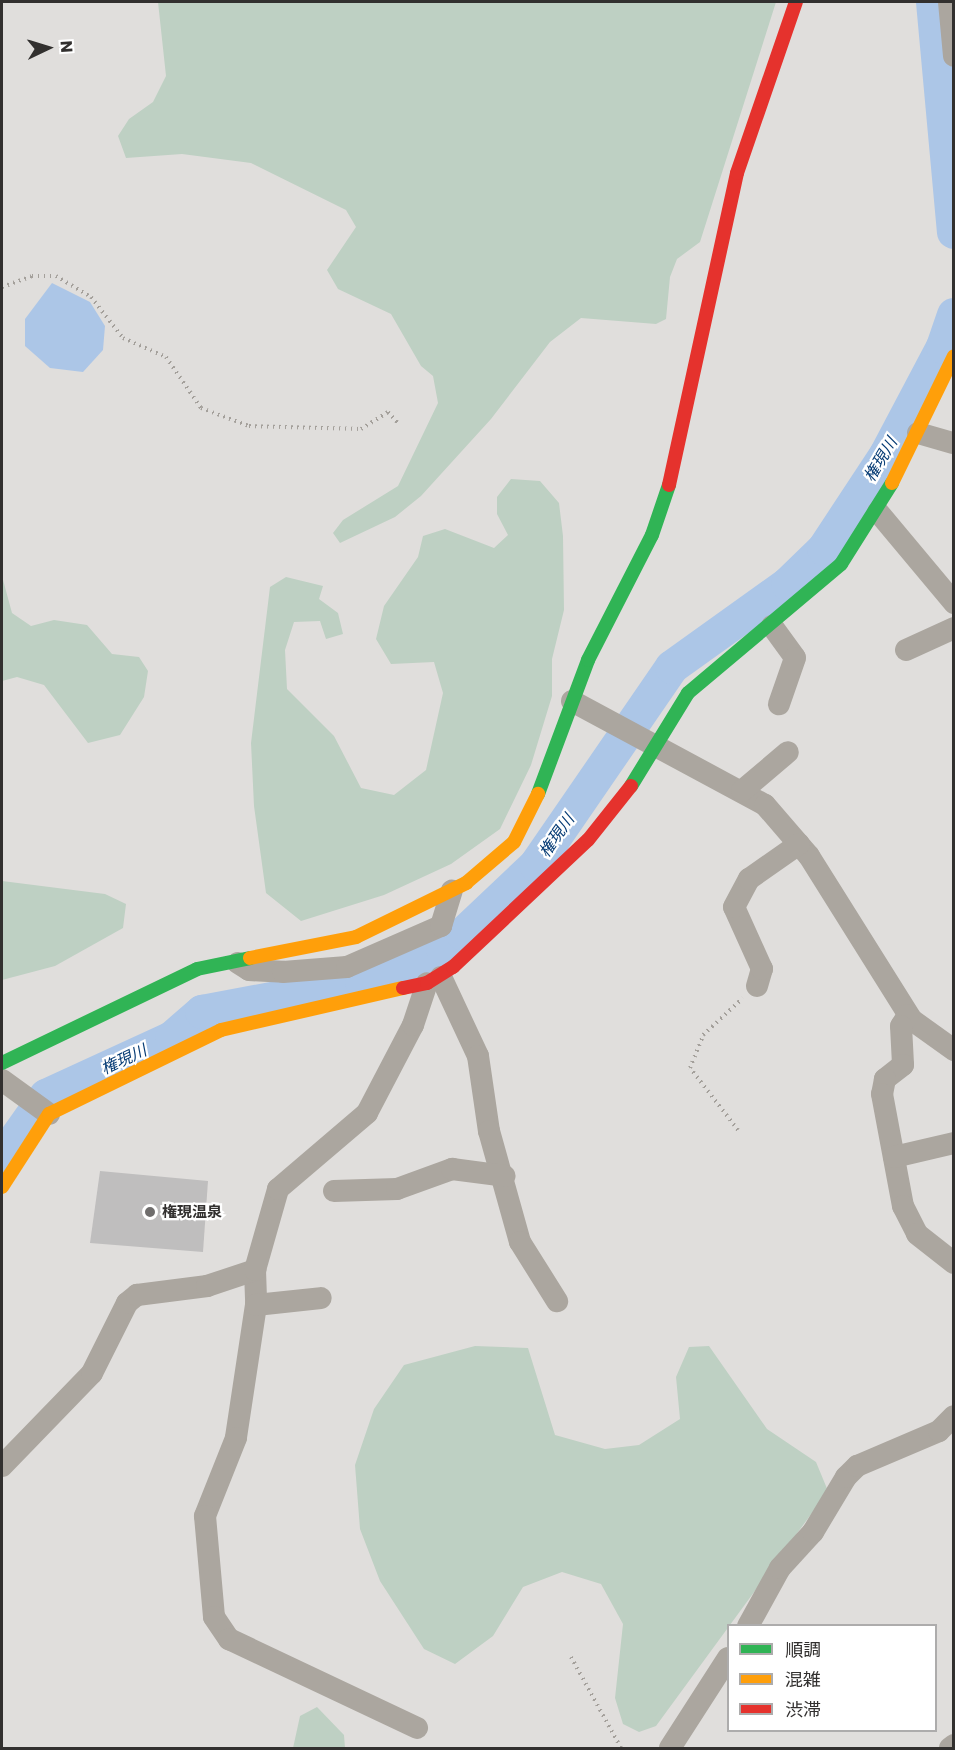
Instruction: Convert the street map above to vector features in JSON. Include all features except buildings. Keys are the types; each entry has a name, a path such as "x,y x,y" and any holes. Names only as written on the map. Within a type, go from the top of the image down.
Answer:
{"street":[{"path":"2,1063 141,992 235,960 356,938 452,891 492,865 514,842 532,811 572,701 607,618 652,535 668,485 737,173 796,2"},
{"path":"951,3 954,56"},
{"path":"417,1728 229,1639 214,1617 207,1585 205,1516 236,1438 256,1305 255,1270 278,1189 367,1113 434,980 588,840 651,741 688,693 772,626 841,564 878,512 954,356"},
{"path":"918,433 954,443"},
{"path":"878,512 954,603"},
{"path":"772,626 795,658 788,700"},
{"path":"906,650 954,628"},
{"path":"572,701 616,722 765,805 799,844 908,1015 951,1041"},
{"path":"742,791 788,752"},
{"path":"757,986 762,969 734,907 749,879 799,844"},
{"path":"2,1187 41,1108 221,1030 340,985 441,926 452,891"},
{"path":"235,960 249,969 340,985 434,980"},
{"path":"434,980 478,1056 489,1131 505,1176 520,1242 557,1300"},
{"path":"908,1015 901,1026 903,1065 882,1085 903,1206 917,1234 954,1263"},
{"path":"2,1080 41,1108"},
{"path":"894,1157 954,1143"},
{"path":"334,1191 397,1189 452,1169 505,1176"},
{"path":"2,1466 92,1373 128,1303 137,1295 207,1286 255,1270"},
{"path":"256,1305 321,1298"},
{"path":"749,1624 780,1568 813,1532 846,1477 857,1466 939,1431 954,1416"},
{"path":"670,1749 727,1661"},
{"path":"950,1749 954,1745"}],"path":[{"path":"2,287 32,276 56,276 91,297 123,338 166,357 201,408 249,426 361,429 388,412 398,423"},
{"path":"738,1130 694,1079 691,1057 703,1035 757,986"},
{"path":"571,1657 621,1749"}],"green space":[{"path":"158,2 776,2 700,242 677,259 670,277 666,319 656,324 581,318 550,342 491,419 421,496 395,517 340,543 333,533 343,520 398,486 438,403 433,376 421,366 391,314 338,289 327,270 356,227 346,210 251,163 182,154 126,158 118,136 129,119 153,102 166,76"},
{"path":"511,479 540,481 559,503 563,536 564,610 552,659 552,696 531,765 500,829 451,864 384,895 301,921 266,893 254,806 251,743 270,587 286,577 323,586 319,599 338,613 343,634 326,639 320,621 294,622 285,650 287,689 334,736 361,788 394,795 426,770 443,693 434,662 391,664 376,639 384,606 418,557 423,536 445,529 494,548 508,535 497,514 497,497"},
{"path":"2,576 12,613 31,626 54,620 87,625 112,654 139,657 148,671 144,697 120,735 88,743 44,685 17,677 2,681"},
{"path":"2,881 105,894 126,904 123,928 55,966 2,980"},
{"path":"475,1346 528,1348 555,1435 605,1449 639,1445 680,1419 676,1377 689,1347 709,1346 767,1429 816,1462 828,1491 731,1624 727,1624 727,1629 656,1726 639,1732 623,1724 615,1698 623,1624 601,1584 562,1572 523,1587 493,1636 455,1664 424,1649 380,1581 360,1529 355,1465 374,1409 404,1365"},
{"path":"317,1707 344,1735 345,1748 293,1748 300,1716"}],"water":[{"path":"52,283 90,302 105,326 103,350 83,372 50,368 25,346 25,319"}],"waterway":[{"name":"権現川","path":"933,2 954,232"},
{"name":"権現川","path":"2,1158 46,1096 172,1038 202,1012 362,982 443,949 463,934 536,865 672,667 788,584 824,549 886,455 943,347 954,315"}],"traffic: fast":[{"path":"631,786 688,693 841,564 892,483"},
{"path":"538,794 588,660 652,535 669,485"},
{"path":"2,1063 197,969 250,958"}],"traffic: slow":[{"path":"892,483 954,356"},
{"path":"250,958 356,937 466,883 514,842 538,794"},
{"path":"2,1187 49,1114 221,1030 403,988"}],"traffic: jam":[{"path":"669,485 737,173 796,2"},
{"path":"403,988 427,983 453,967 588,840 631,786"}],"place":[{"name":"権現温泉","path":"150,1212"}]}
